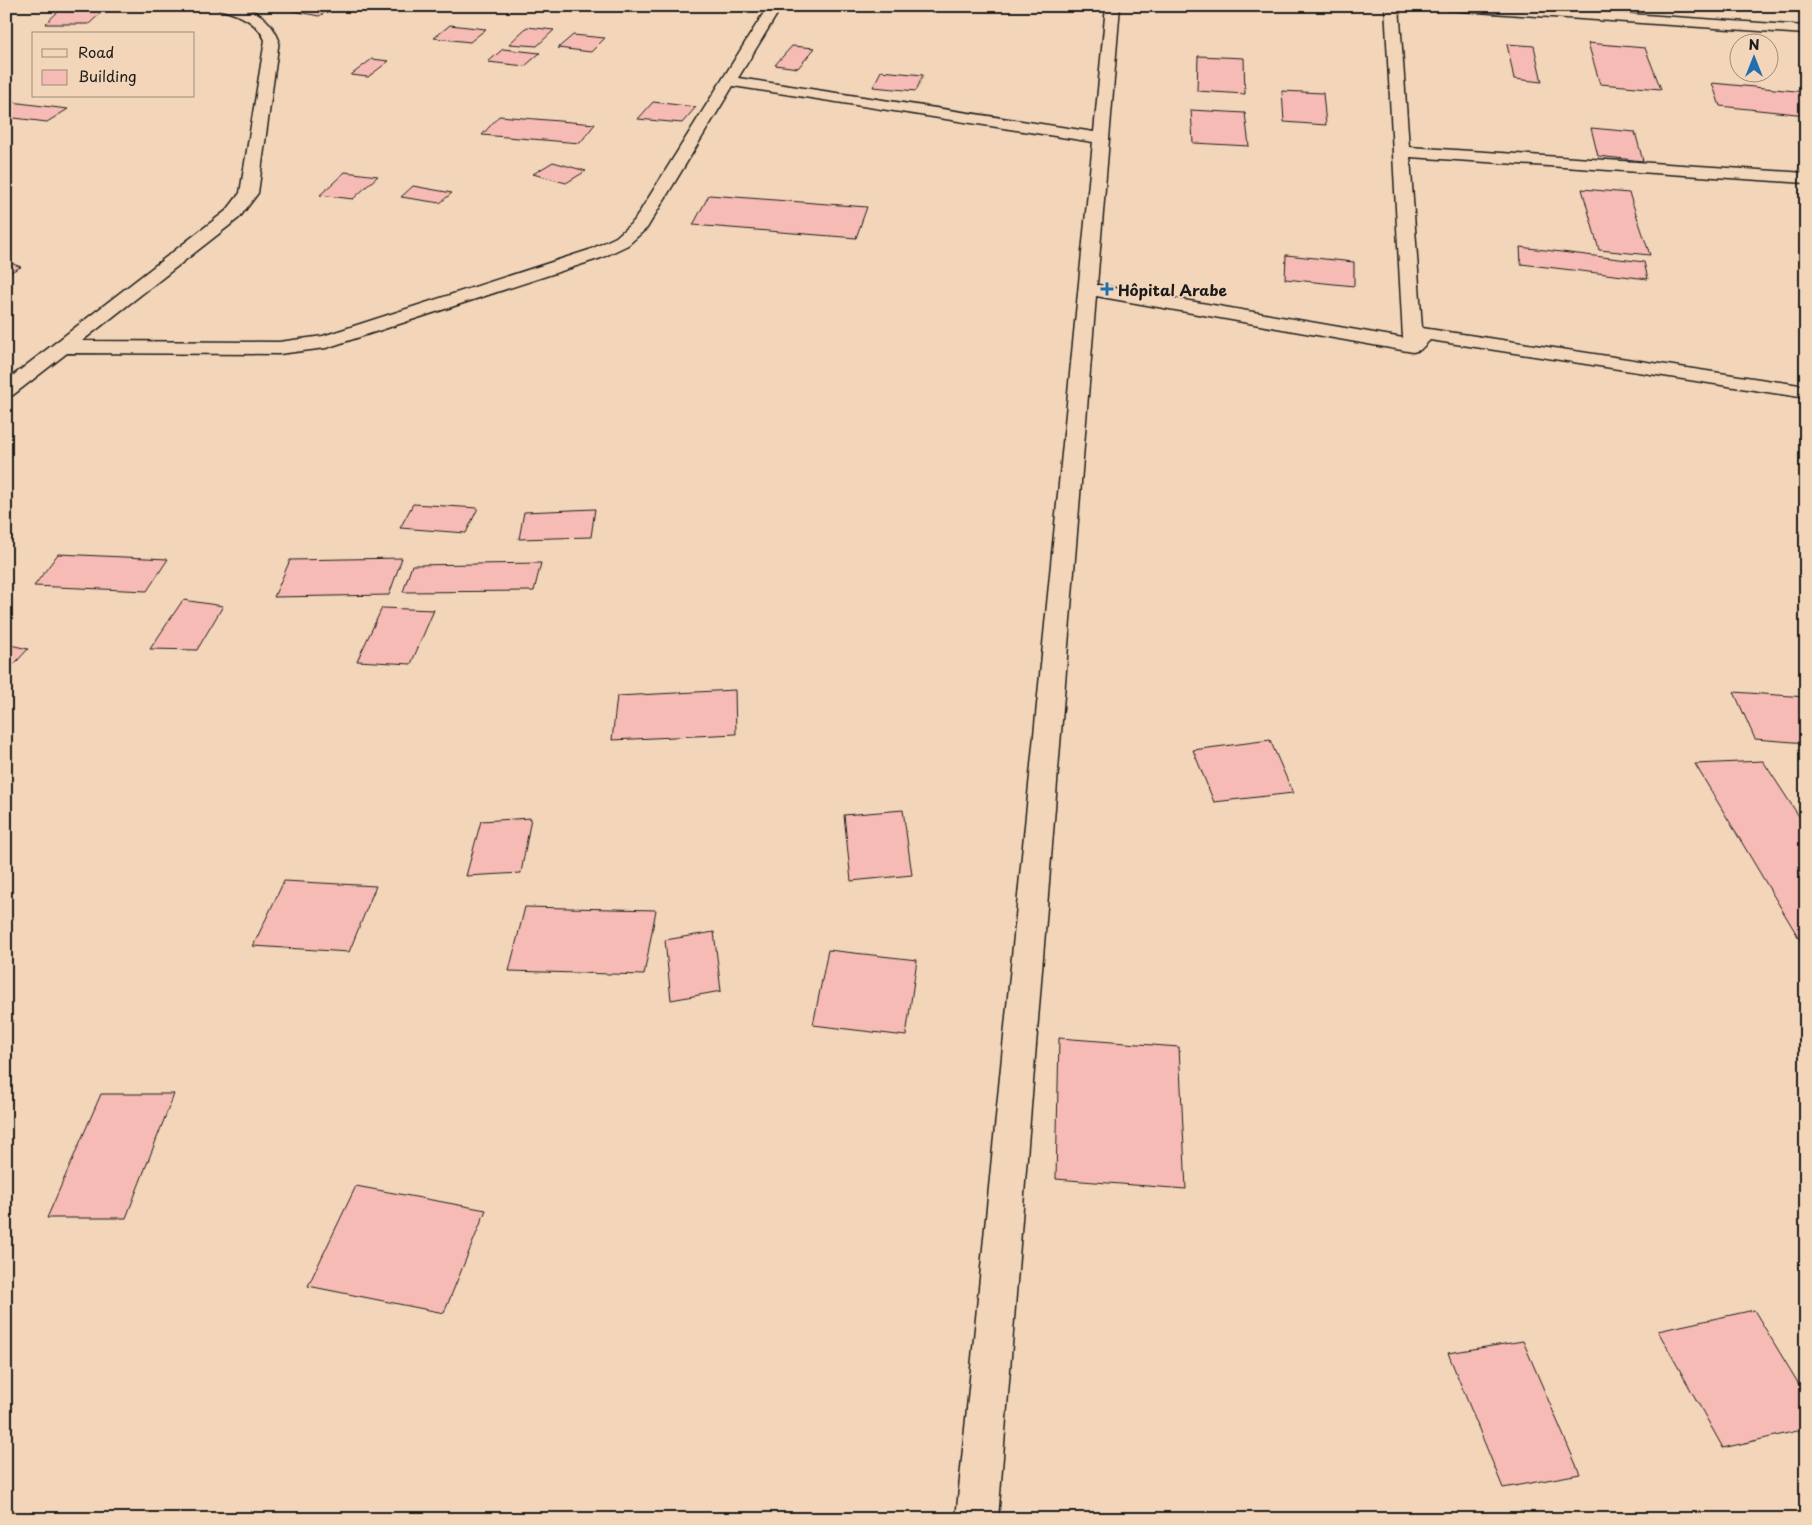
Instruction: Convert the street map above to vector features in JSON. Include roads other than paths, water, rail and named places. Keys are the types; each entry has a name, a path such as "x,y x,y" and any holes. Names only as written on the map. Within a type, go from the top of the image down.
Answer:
{"street":[{"path":"6,391 233,214 249,193 272,40 268,27 253,16 224,6"},
{"path":"63,347 279,348 326,342 595,254 622,241 641,224 775,6"},
{"path":"977,1519 1113,6"},
{"path":"1392,6 1414,346"},
{"path":"1447,6 1806,30"},
{"path":"729,81 1101,138"},
{"path":"1401,151 1806,178"},
{"path":"1087,290 1414,346"},
{"path":"1414,346 1425,333 1806,392"}],"place":[{"name":"Hôpital Arabe","path":"1107,289"}]}
